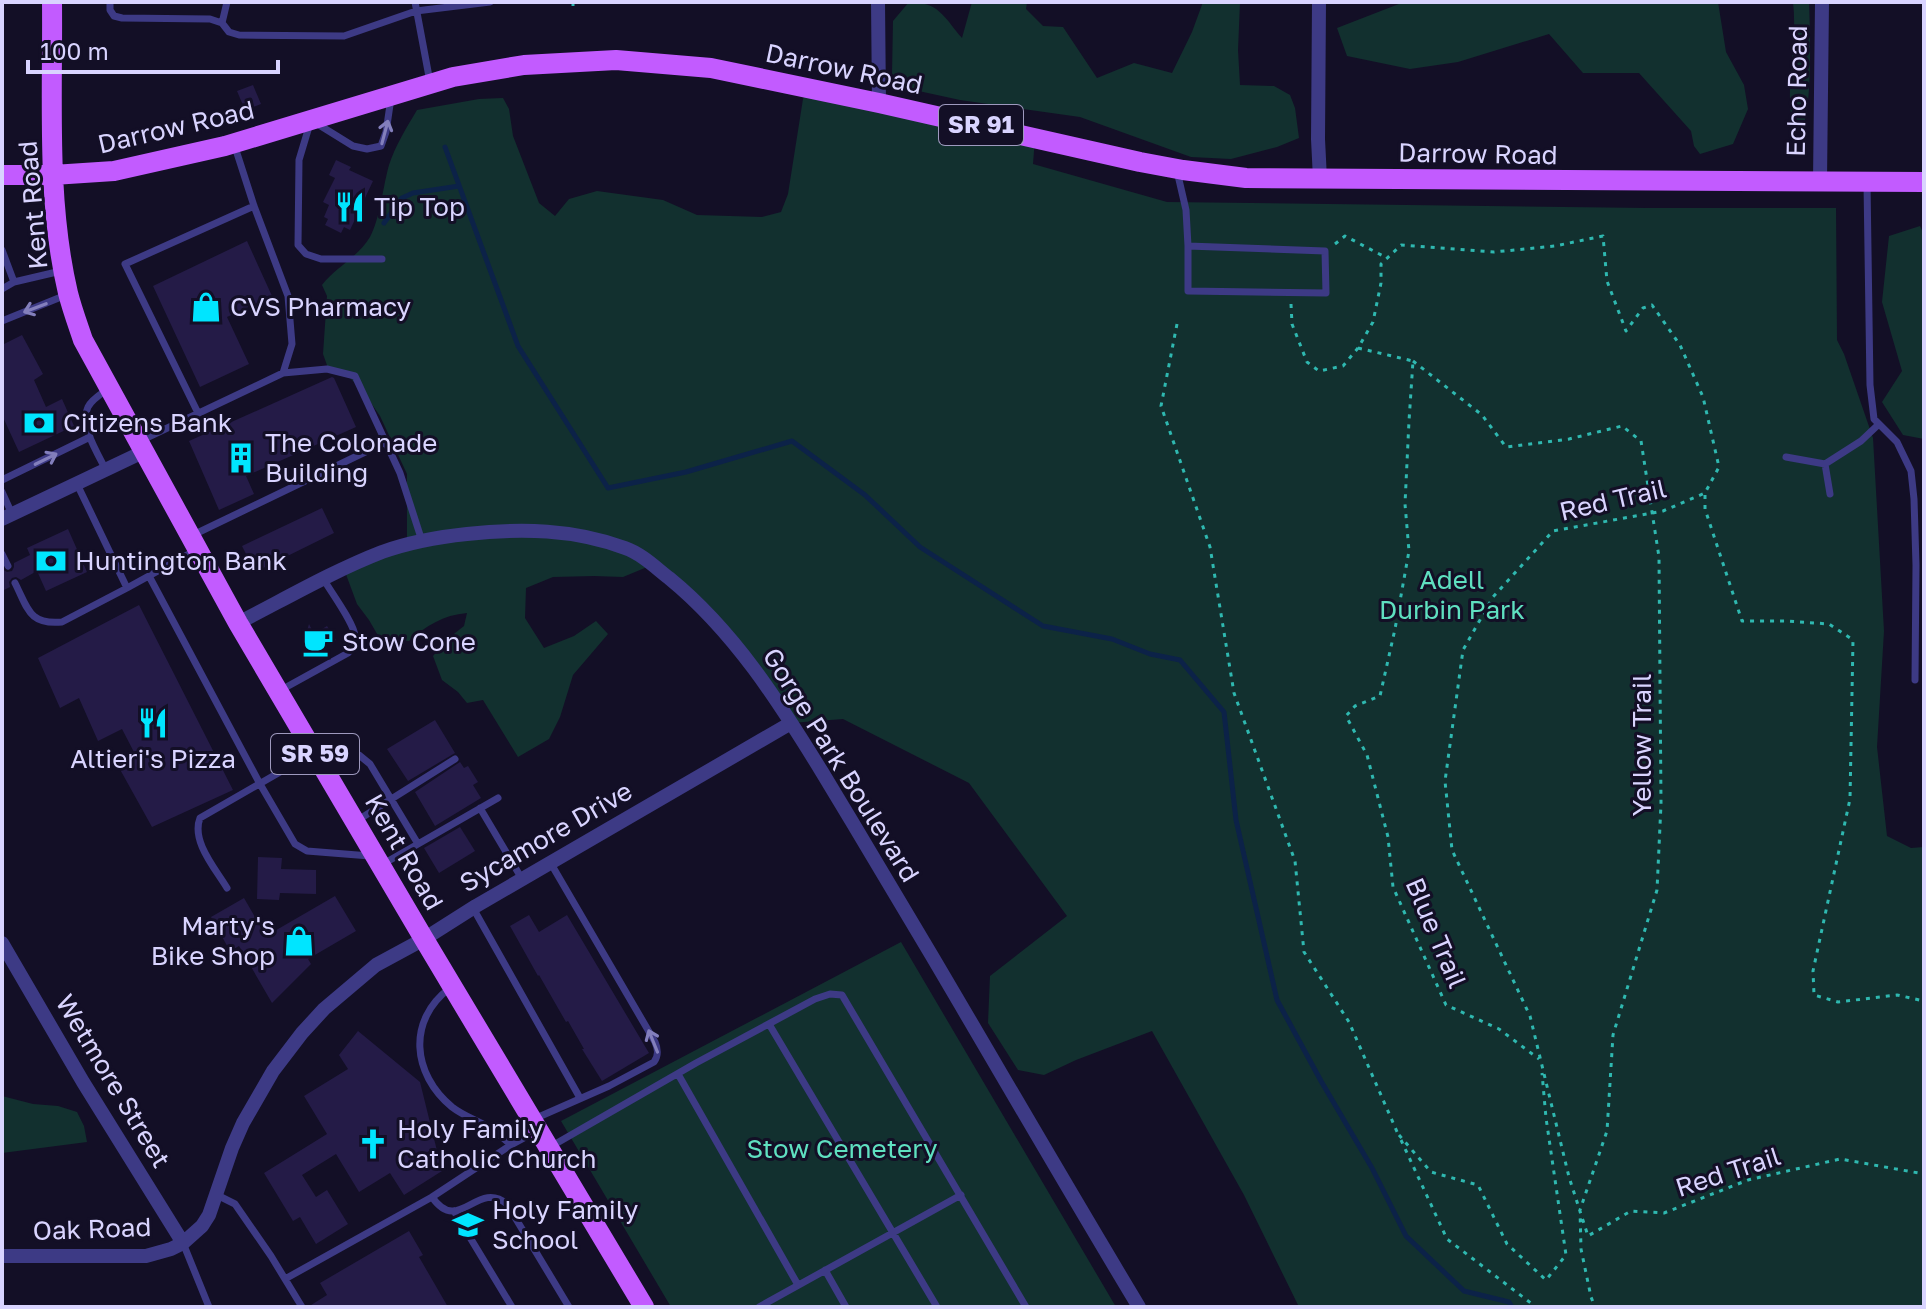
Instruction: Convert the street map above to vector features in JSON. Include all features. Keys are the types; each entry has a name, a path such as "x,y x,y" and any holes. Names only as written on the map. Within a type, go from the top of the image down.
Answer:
{"main road":[{"name":"Kent Road","path":"52,2 53,175 57,233 68,295 83,340 238,623 644,1307"},
{"name":"Darrow Road","path":"2,175 114,171 234,143 453,77 524,65 616,60 711,68 1176,169 1246,178 1924,182"}],"street":[{"path":"878,2 879,103"},
{"path":"1319,2 1320,179"},
{"name":"Echo Road","path":"1820,181 1822,2"},
{"path":"7,517 107,470 141,447"},
{"name":"Gorge Park Boulevard","path":"238,623 381,553 422,541 498,531 562,532 627,549 652,565 678,585 755,669 791,723 1139,1307"},
{"name":"Sycamore Drive","path":"183,1243 209,1215 243,1123 273,1071 324,1009 376,965 791,723"},
{"name":"Wetmore Street","path":"2,943 83,1082 183,1243"},
{"name":"Oak Road","path":"2,1256 146,1256 183,1243"}],"lane":[{"path":"110,2 114,16 122,18 210,19 239,35 344,36 416,11 490,2"},
{"path":"222,23 227,2"},
{"path":"415,2 430,84"},
{"path":"382,259 321,259 306,254 298,245 299,160 311,120 353,146 367,149 381,146 391,96"},
{"path":"234,143 288,296 292,344 283,373"},
{"path":"1176,169 1186,210 1188,291 1326,293 1325,251 1188,246"},
{"path":"1866,181 1870,385 1874,419 1897,442 1911,471 1914,499 1915,680"},
{"path":"198,413 125,264 254,206"},
{"path":"2,250 14,282"},
{"path":"2,289 14,282 64,270"},
{"path":"2,321 68,295"},
{"path":"141,447 198,413 283,373 327,369 355,376 400,473 422,541"},
{"path":"107,470 90,437 85,415 89,403 110,388"},
{"path":"1786,457 1825,464 1861,441 1879,424"},
{"path":"2,480 90,437"},
{"path":"15,583 32,617 53,623 62,622 149,576 194,542 386,442"},
{"path":"1825,464 1830,494"},
{"path":"77,484 127,588"},
{"path":"2,492 7,517"},
{"path":"2,554 8,566"},
{"path":"149,576 260,784 295,844 301,848 379,861 418,844 498,798"},
{"path":"279,691 348,653 353,647 356,638 353,628 324,580"},
{"path":"227,888 198,840 196,827 200,818 260,784 318,758 359,755 370,764 418,844"},
{"path":"356,821 455,759"},
{"path":"480,808 522,879"},
{"path":"540,1133 580,1098 654,1062 658,1051 550,862"},
{"path":"473,908 580,1098"},
{"path":"452,986 438,996 421,1030 419,1048 422,1063 429,1080 451,1106 495,1131 511,1145"},
{"path":"285,1279 432,1197 511,1145 678,1074 815,999 830,994 842,995 1026,1307"},
{"path":"769,1024 937,1307"},
{"path":"678,1074 798,1285"},
{"path":"217,1195 235,1204 302,1307"},
{"path":"759,1307 961,1195"},
{"path":"432,1197 441,1208 454,1211 488,1197 503,1201 569,1307"},
{"path":"454,1211 512,1307"},
{"path":"183,1243 209,1307"},
{"path":"825,1270 846,1307"}],"path":[{"path":"573,2 573,8"},
{"path":"1291,292 1292,324 1307,362 1319,371 1343,366 1373,322 1381,283 1381,264 1387,258 1345,236"},
{"name":"Red Trail","path":"1387,258 1401,245 1494,252 1555,246 1603,236 1607,281 1626,331 1643,308 1652,305 1680,345 1703,397 1719,467 1705,493 1663,511 1553,531 1493,597 1463,650 1445,781 1452,850 1530,1016 1569,1177 1588,1236 1631,1211 1664,1213 1748,1180 1840,1159 1924,1174"},
{"path":"1177,324 1161,406 1210,547 1234,693 1295,861 1304,952 1349,1022 1447,1239 1536,1307"},
{"path":"1358,348 1413,361"},
{"name":"Yellow Trail","path":"1413,361 1482,415 1506,447 1569,439 1622,426 1641,441 1659,557 1661,804 1657,890 1613,1035 1607,1131 1580,1210 1581,1249 1595,1307"},
{"name":"Blue Trail","path":"1413,361 1405,504 1409,551 1395,629 1380,696 1355,706 1346,716 1367,755 1388,837 1393,887 1446,1005 1499,1029 1541,1060"},
{"path":"1705,493 1705,509 1742,621 1829,624 1853,640 1850,799 1813,971 1814,995 1838,1002 1897,995 1924,1001"},
{"path":"1399,1135 1431,1172 1478,1185 1507,1244 1546,1280 1566,1255 1546,1118 1541,1060"}],"green space":[{"path":"909,2 934,8 962,38 972,2 1027,2 1026,9 1043,26 1063,27 1097,78 1134,63 1172,73 1203,2 1240,2 1240,85 1274,86 1290,95 1299,138 1231,159 1191,157 1080,117 960,100 914,90 892,74 893,21"},
{"path":"1404,2 1718,2 1726,52 1744,85 1748,109 1733,144 1700,154 1694,146 1691,131 1639,73 1583,73 1549,34 1458,62 1410,69 1347,56 1337,28"},
{"path":"1793,2 1809,2 1809,88 1801,131 1793,127 1791,111"},
{"name":"Adell Durbin Park","path":"808,88 1035,138 1033,164 1167,202 1836,208 1837,340 1873,438 1884,631 1877,747 1887,836 1911,848 1924,847 1924,1307 1299,1307 1244,1195 1152,1031 1044,1075 1018,1070 988,1023 990,976 1067,916 969,783 843,719 791,723 755,669 652,565 623,577 553,577 526,588 525,618 544,648 574,636 596,621 608,634 573,675 560,717 549,739 518,757 483,700 467,703 442,680 433,656 464,626 467,613 435,622 409,641 380,639 357,604 344,569 407,544 407,474 380,416 362,390 348,376 328,368 323,354 327,296 322,285 370,237 392,158 417,110 503,98 509,109 513,136 539,203 555,216 569,199 597,191 663,200 697,215 762,217 781,212 788,194 803,99"},
{"path":"1920,226 1924,235 1924,439 1903,435 1882,402 1902,371 1882,302 1889,236"},
{"name":"Stow Cemetery","path":"901,942 1116,1307 671,1307 561,1121"},
{"path":"2,1096 77,1112 87,1142 2,1153"}],"building":[{"path":"253,85 261,104 245,110 237,91"},
{"path":"336,160 373,181 350,230 344,227 341,233 325,225 328,219 324,217 329,205 323,202 335,178 329,175"},
{"name":"CVS Pharmacy","path":"247,241 272,296 227,317 249,364 200,387 153,286"},
{"path":"22,335 43,374 34,380 46,407 62,399 74,426 19,452 2,415 2,345"},
{"name":"The Colonade Building","path":"332,377 356,427 246,476 254,494 219,510 189,441"},
{"path":"322,508 334,533 255,572 242,546"},
{"name":"Huntington Bank","path":"68,529 87,572 46,591 37,571 21,580 12,578 10,587 2,591 2,569 12,571 14,563 30,555 27,548"},
{"path":"139,605 233,790 152,827 117,764 135,754 122,729 98,741 79,698 60,708 38,658"},
{"name":"Stow Cone","path":"309,624 314,634 327,626 336,640 322,648 328,657 308,652 303,644"},
{"path":"435,720 455,753 408,781 387,749"},
{"path":"460,762 464,768 468,766 478,782 473,785 481,798 435,826 415,792"},
{"path":"460,827 475,851 439,873 424,848"},
{"path":"258,857 282,858 281,869 316,870 316,894 280,893 279,900 257,899"},
{"name":"Marty's Bike Shop","path":"335,896 356,931 308,959 311,964 272,1003 239,946 230,951 211,917 244,898 266,936"},
{"path":"529,915 539,932 567,915 649,1053 602,1081 510,926"},
{"name":"Holy Family Catholic Church","path":"358,1031 420,1082 442,1171 404,1195 390,1173 359,1192 336,1154 302,1175 316,1197 327,1190 348,1224 316,1244 300,1217 293,1221 264,1173 327,1134 304,1096 348,1069 339,1055"},
{"path":"409,1231 423,1255 419,1257 448,1307 308,1307 327,1295 320,1283"}],"waterway":[{"path":"445,147 518,346 608,488 686,472 792,441 865,495 920,547 1043,626 1112,639 1150,654 1180,660 1224,712 1236,820 1277,1000 1372,1168 1406,1236 1464,1291 1509,1302 1512,1307"},
{"path":"384,223 402,198 413,193 459,186"}],"place":[{"name":"Tip Top","path":"350,207"},
{"name":"CVS Pharmacy","path":"206,307"},
{"name":"Citizens Bank","path":"39,423"},
{"name":"The Colonade Building","path":"241,458"},
{"name":"Huntington Bank","path":"51,561"},
{"name":"Stow Cone","path":"318,642"},
{"name":"Altieri's Pizza","path":"153,723"},
{"name":"Marty's Bike Shop","path":"299,941"},
{"name":"Holy Family Catholic Church","path":"373,1144"},
{"name":"Holy Family School","path":"468,1225"}]}
